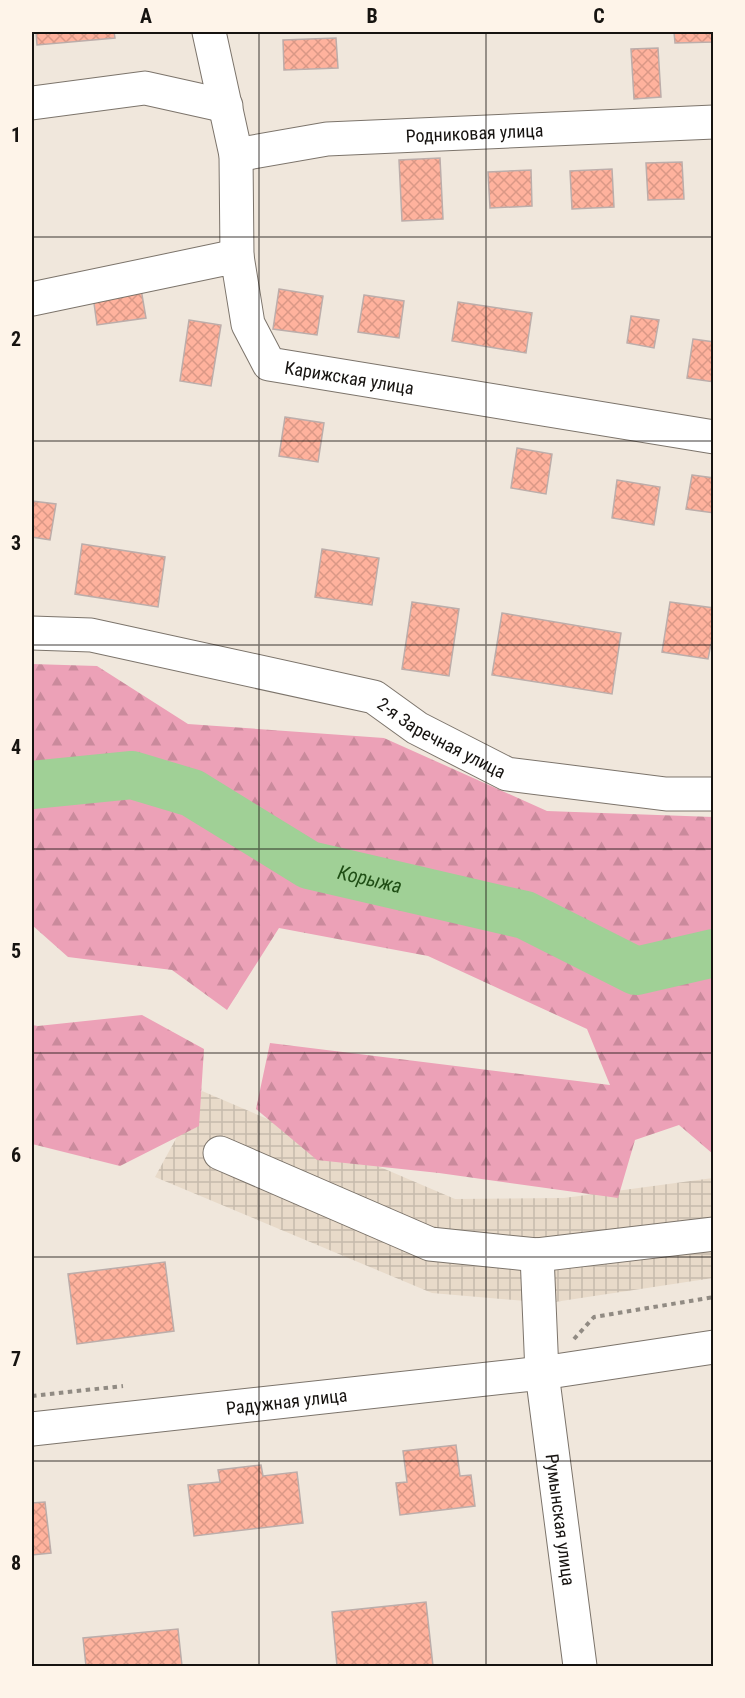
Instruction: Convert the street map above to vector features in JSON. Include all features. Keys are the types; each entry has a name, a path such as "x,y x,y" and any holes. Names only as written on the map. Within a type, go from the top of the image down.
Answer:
{"street":[{"path":"32,298 237,256 236,155 209,32"},
{"path":"32,103 145,87 226,106"},
{"name":"Родниковая улица","path":"236,155 327,139 714,122"},
{"name":"Карижская улица","path":"237,256 248,324 269,364 714,437"},
{"name":"2-я Заречная улица","path":"32,633 91,635 374,697 417,728 507,774 666,794 714,794"},
{"path":"220,1153 430,1244 537,1255 714,1234"},
{"name":"Румынская улица","path":"537,1255 542,1373 579,1666"},
{"name":"Радужная улица","path":"32,1430 542,1373 714,1347"}],"path":[{"path":"542,1373 594,1317 714,1298"},
{"path":"32,1396 123,1386"}],"shaded area":[{"path":"202,1091 455,1199 564,1198 713,1178 713,1278 548,1303 432,1293 155,1177"}],"green space":[{"path":"32,664 97,666 188,724 384,738 547,811 713,817 713,1154 679,1125 635,1140 618,1198 439,1173 317,1160 256,1109 270,1043 610,1085 587,1029 428,956 279,928 227,1010 172,970 68,957 32,925"},
{"path":"142,1015 204,1049 199,1126 120,1166 32,1144 32,1025"}],"building":[{"path":"36,32 114,32 115,38 37,45"},
{"path":"674,32 714,32 714,42 675,43"},
{"path":"336,38 338,68 284,70 283,40"},
{"path":"658,48 661,97 634,99 631,49"},
{"path":"440,158 443,219 402,221 399,160"},
{"path":"682,162 684,199 648,200 646,163"},
{"path":"612,169 614,207 572,209 570,171"},
{"path":"531,170 532,206 490,208 488,172"},
{"path":"141,289 146,318 97,325 93,296"},
{"path":"279,289 323,296 317,335 273,329"},
{"path":"364,295 404,301 399,338 358,332"},
{"path":"458,302 532,313 526,353 452,341"},
{"path":"631,316 659,320 654,348 627,343"},
{"path":"189,320 221,325 211,386 180,381"},
{"path":"693,339 714,342 714,382 687,378"},
{"path":"285,417 324,423 318,462 279,456"},
{"path":"517,448 552,454 546,494 511,488"},
{"path":"692,475 714,478 714,513 686,509"},
{"path":"617,480 660,487 654,525 612,518"},
{"path":"32,501 56,504 50,540 32,537"},
{"path":"82,544 165,557 158,607 75,594"},
{"path":"322,549 379,558 372,605 315,597"},
{"path":"412,602 459,609 449,676 402,669"},
{"path":"670,602 714,608 714,630 708,659 662,652"},
{"path":"502,613 621,633 612,694 492,675"},
{"path":"165,1262 174,1331 77,1344 68,1274"},
{"path":"456,1445 460,1476 471,1475 475,1506 400,1515 396,1483 407,1482 403,1451"},
{"path":"261,1465 263,1476 297,1472 303,1523 194,1536 188,1485 220,1482 218,1470"},
{"path":"45,1502 51,1553 32,1555 32,1503"},
{"path":"426,1602 433,1666 337,1666 332,1612"},
{"path":"178,1629 182,1666 86,1666 83,1638"}],"waterway":[{"name":"Корыжа","path":"32,785 132,775 192,793 309,865 525,915 636,971 714,953"}]}
